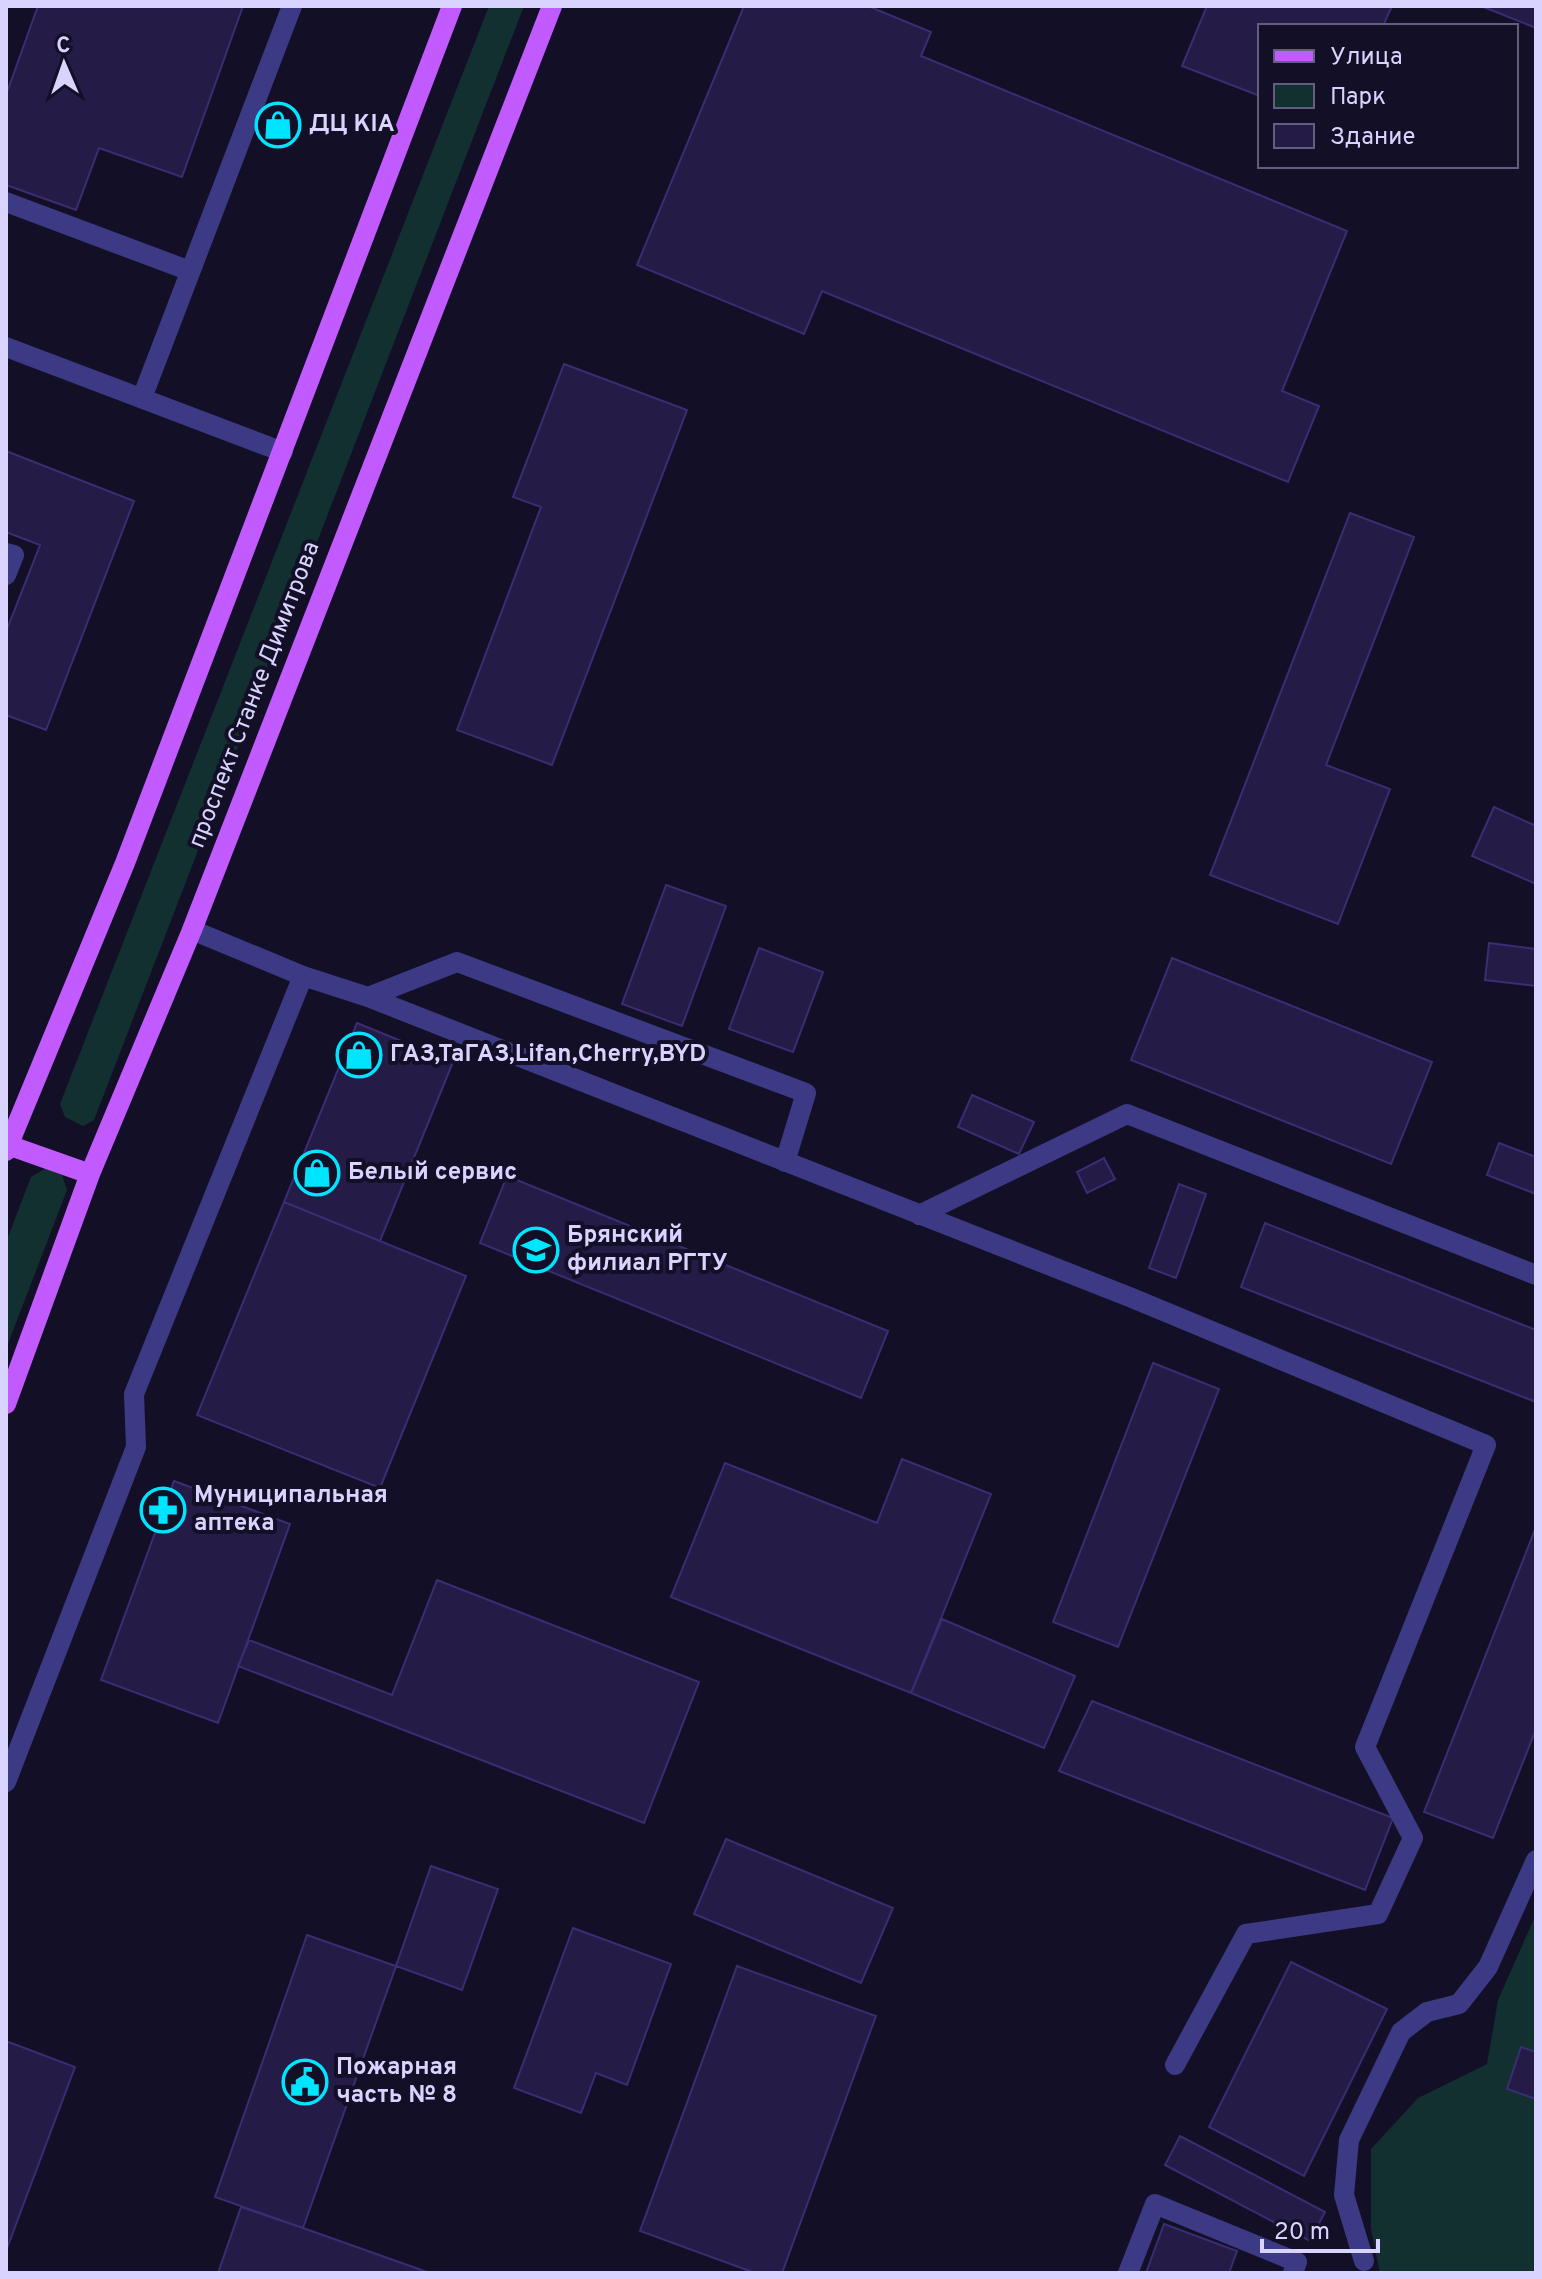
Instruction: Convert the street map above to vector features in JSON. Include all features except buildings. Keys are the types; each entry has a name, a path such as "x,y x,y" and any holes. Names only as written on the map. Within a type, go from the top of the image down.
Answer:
{"main road":[{"path":"90,1174 7,1148 125,863 452,6"},
{"name":"проспект Станке Димитрова","path":"6,1404 90,1174 192,930 552,6"}],"street":[{"path":"142,398 292,6"},
{"path":"6,202 190,271"},
{"path":"6,347 283,452"},
{"path":"6,553 14,555 6,575"},
{"path":"192,930 1132,1298 1486,1445 1365,1747 1413,1838 1378,1914 1246,1934 1175,2065"},
{"path":"368,997 457,962 806,1093 785,1162"},
{"path":"6,1782 136,1447 134,1394 303,976"},
{"path":"919,1215 1127,1114 1536,1275"},
{"path":"1364,2261 1344,2195 1349,2140 1401,2032 1427,2012 1459,2004 1488,1967 1536,1860"},
{"path":"1128,2273 1155,2204 1297,2262 1293,2273"}],"green space":[{"path":"489,6 524,6 94,1120 83,1126 65,1117 60,1104"},
{"path":"46,1168 62,1175 67,1190 6,1349 6,1242 31,1177"},
{"path":"1536,1914 1536,2273 1380,2273 1371,2229 1371,2149 1418,2098 1487,2064 1498,2000"}],"place":[{"name":"ДЦ KIA","path":"278,125"},
{"name":"ГАЗ,ТаГАЗ,Lifan,Cherry,BYD","path":"359,1055"},
{"name":"Белый сервис","path":"317,1173"},
{"name":"Брянский филиал РГТУ","path":"536,1250"},
{"name":"Муниципальная аптека","path":"163,1510"},
{"name":"Пожарная часть № 8","path":"305,2082"}]}
